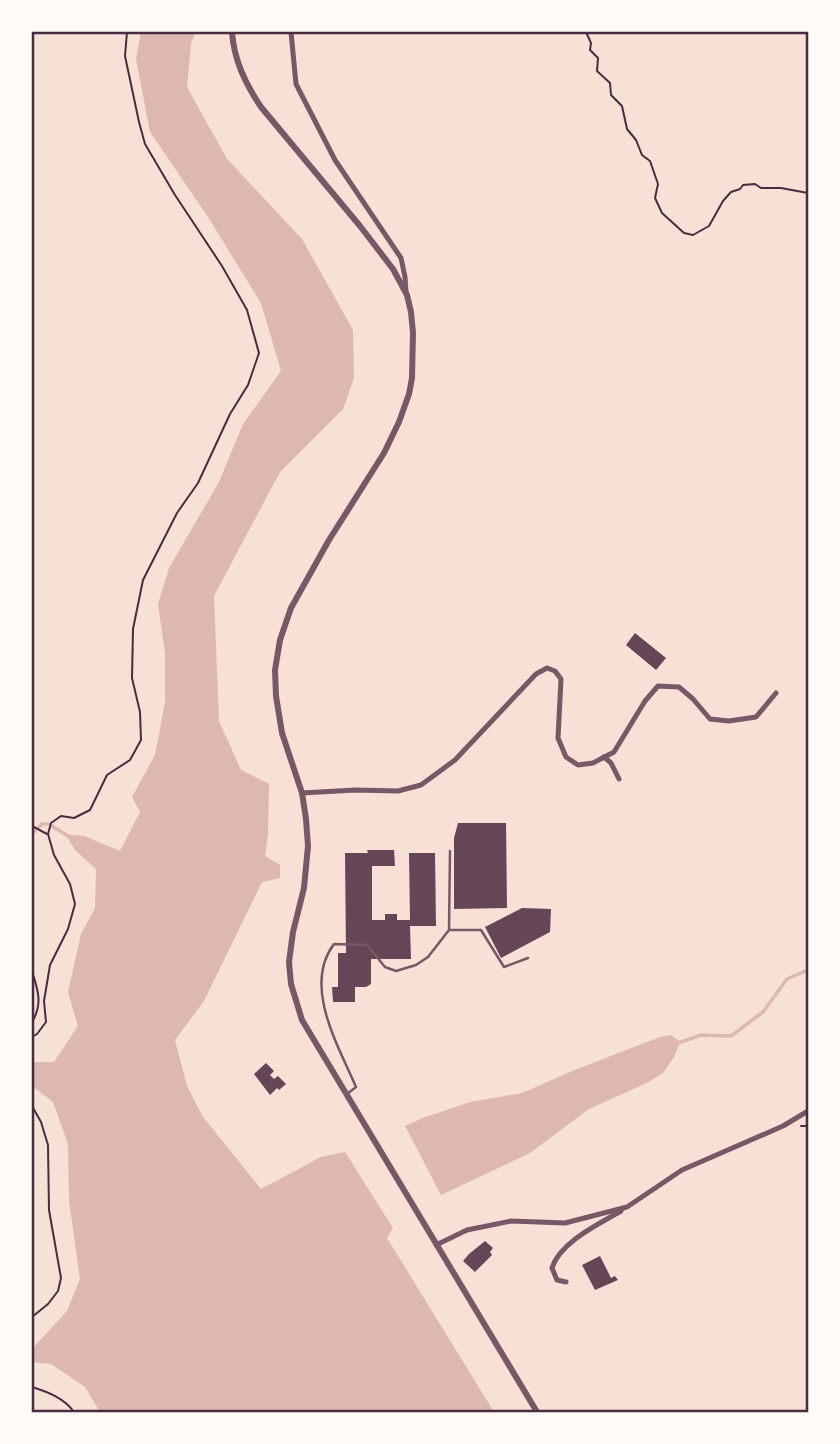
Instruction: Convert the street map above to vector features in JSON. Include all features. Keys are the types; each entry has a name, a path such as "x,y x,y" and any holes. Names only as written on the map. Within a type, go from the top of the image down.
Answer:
{"street":[{"path":"232,32 238,63 251,93 393,269 407,295"},
{"path":"291,32 296,84 335,160 401,258 413,333 412,378 405,408 384,453 290,608 280,640 275,670 276,696 282,733 302,793 308,859 291,947 291,984 302,1020 537,1412"},
{"path":"302,793 398,790 421,785 454,761 536,674 547,668 555,671 561,679 558,738 566,757 578,765 593,763 614,752 645,701 658,686 679,687 710,719 729,722 755,717 776,693"},
{"path":"604,757 611,763 619,779"},
{"path":"566,1282 557,1280 552,1268 562,1251 577,1238 682,1170 783,1126 808,1111"},
{"path":"436,1245 467,1230 511,1221 565,1223 627,1207"}],"lane":[{"path":"347,1094 356,1087 326,1018 323,1002 321,984 328,952 334,944 367,945 385,967 396,971 416,965 428,957 449,930 450,851"},
{"path":"449,930 481,930 504,967 527,958"}],"path":[{"path":"32,1037 46,1022 44,1001 50,965 68,929 75,904 70,884 54,855 48,834 51,823 61,816 74,818 90,810 107,775 130,760 141,740 140,712 132,678 133,629 143,580 177,513 198,483 230,414 248,385 259,353 247,310 222,265 145,144 125,55 127,32"},
{"path":"586,32 591,43 590,50 598,58 597,71 610,83 611,95 622,106 627,129 636,140 642,155 650,161 658,184 655,198 663,213 684,233 693,235 709,226 723,201 743,185 755,184 761,188 781,188 808,194"},
{"path":"32,826 48,834"},
{"path":"32,971 40,999 32,1021"},
{"path":"32,1106 41,1122 48,1145 49,1210 61,1278 58,1290 48,1304 32,1317"},
{"path":"32,1387 50,1393 75,1412"}],"shaded area":[{"path":"141,32 196,32 191,43 187,87 227,159 302,239 353,330 354,378 343,409 280,472 214,596 219,721 241,770 269,784 265,856 280,865 280,878 262,882 204,1001 175,1040 187,1086 203,1117 261,1189 321,1157 345,1152 393,1228 387,1238 494,1412 100,1412 85,1387 51,1364 32,1362 32,1349 67,1311 80,1279 69,1201 68,1144 53,1102 32,1086 32,1062 54,1062 78,1026 68,992 81,934 95,908 96,869 76,851 65,834 84,836 120,851 140,812 132,797 155,755 165,702 165,653 158,604 169,568 219,482 243,424 281,371 261,303 208,217 150,132 136,59"},
{"path":"671,1035 680,1042 663,1073 589,1109 530,1153 441,1195 405,1126 470,1102 522,1093 577,1069"}],"building":[{"path":"635,633 666,658 656,670 626,645"},
{"path":"458,823 506,823 507,908 454,909 454,838"},
{"path":"367,850 394,850 395,866 372,866 372,920 385,920 385,914 397,914 397,920 410,920 409,853 435,853 436,926 410,926 411,959 371,959 371,984 355,987 355,1002 333,1002 332,987 338,987 338,953 346,953 345,853 368,853"},
{"path":"522,908 551,909 550,932 501,958 485,927"},
{"path":"266,1063 274,1071 270,1075 274,1079 278,1076 286,1084 270,1095 254,1074"},
{"path":"485,1241 493,1248 490,1252 492,1255 475,1272 463,1261"},
{"path":"600,1256 611,1278 615,1276 618,1280 595,1290 582,1265"}],"waterway":[{"path":"39,827 48,824"},
{"path":"52,826 68,836"},
{"path":"32,834 35,831"},
{"path":"678,1043 701,1035 731,1036 763,1012 787,979 808,970"}]}
